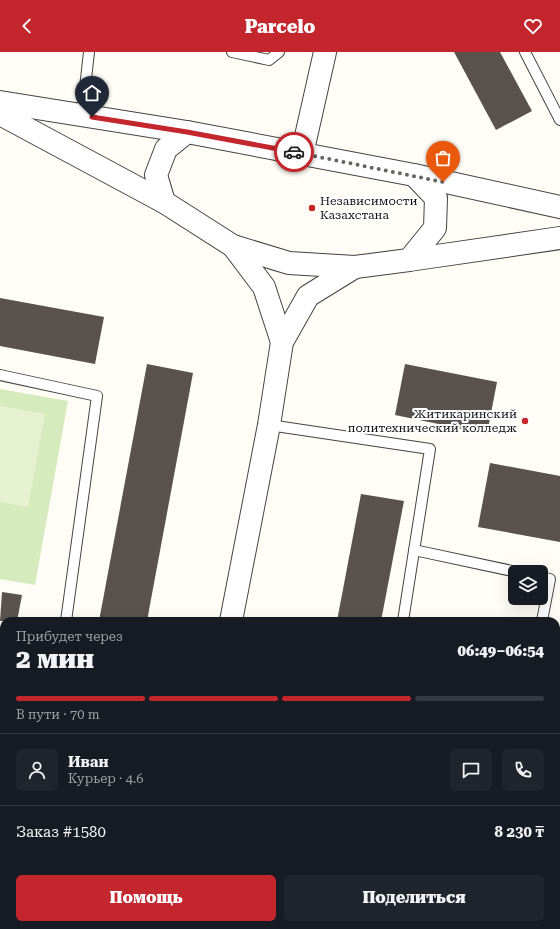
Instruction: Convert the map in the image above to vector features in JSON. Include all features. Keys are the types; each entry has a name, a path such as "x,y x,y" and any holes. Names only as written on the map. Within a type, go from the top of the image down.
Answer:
{"street":[{"path":"302,154 325,52"},
{"path":"0,102 187,132 414,175 560,207"},
{"path":"0,114 164,202 233,246 289,262 355,267 560,238"},
{"path":"164,202 156,175 166,149 187,132"},
{"path":"409,260 434,228 436,198 414,175"},
{"path":"233,246 264,287 282,342"},
{"path":"232,617 269,424 282,342 308,296 355,267"}],"lane":[{"path":"82,115 89,52"},
{"path":"232,52 269,60 279,52"},
{"path":"525,52 560,120"},
{"path":"0,375 97,396 67,617"},
{"path":"269,424 430,448 404,617"},
{"path":"414,550 508,570"},
{"path":"548,579 550,579 548,590"},
{"path":"543,617 545,605"}],"green space":[{"path":"0,389 68,401 35,585 0,579"},
{"path":"0,406 45,414 28,507 0,502"}],"building":[{"path":"454,52 500,52 532,111 496,130"},
{"path":"0,298 104,317 95,364 0,346"},
{"path":"147,364 193,373 148,617 100,617"},
{"path":"405,364 497,382 487,434 395,415"},
{"path":"490,463 560,476 560,542 478,527"},
{"path":"361,494 404,501 382,617 338,617"},
{"path":"2,592 22,595 18,617 0,617"}],"way so far":[{"path":"294,152 443,182"}],"place":[{"name":"Независимости Казахстана","path":"312,208"},
{"name":"Житикаринский политехнический колледж","path":"525,421"}],"route":[{"path":"92,117 187,132 294,152"}]}
